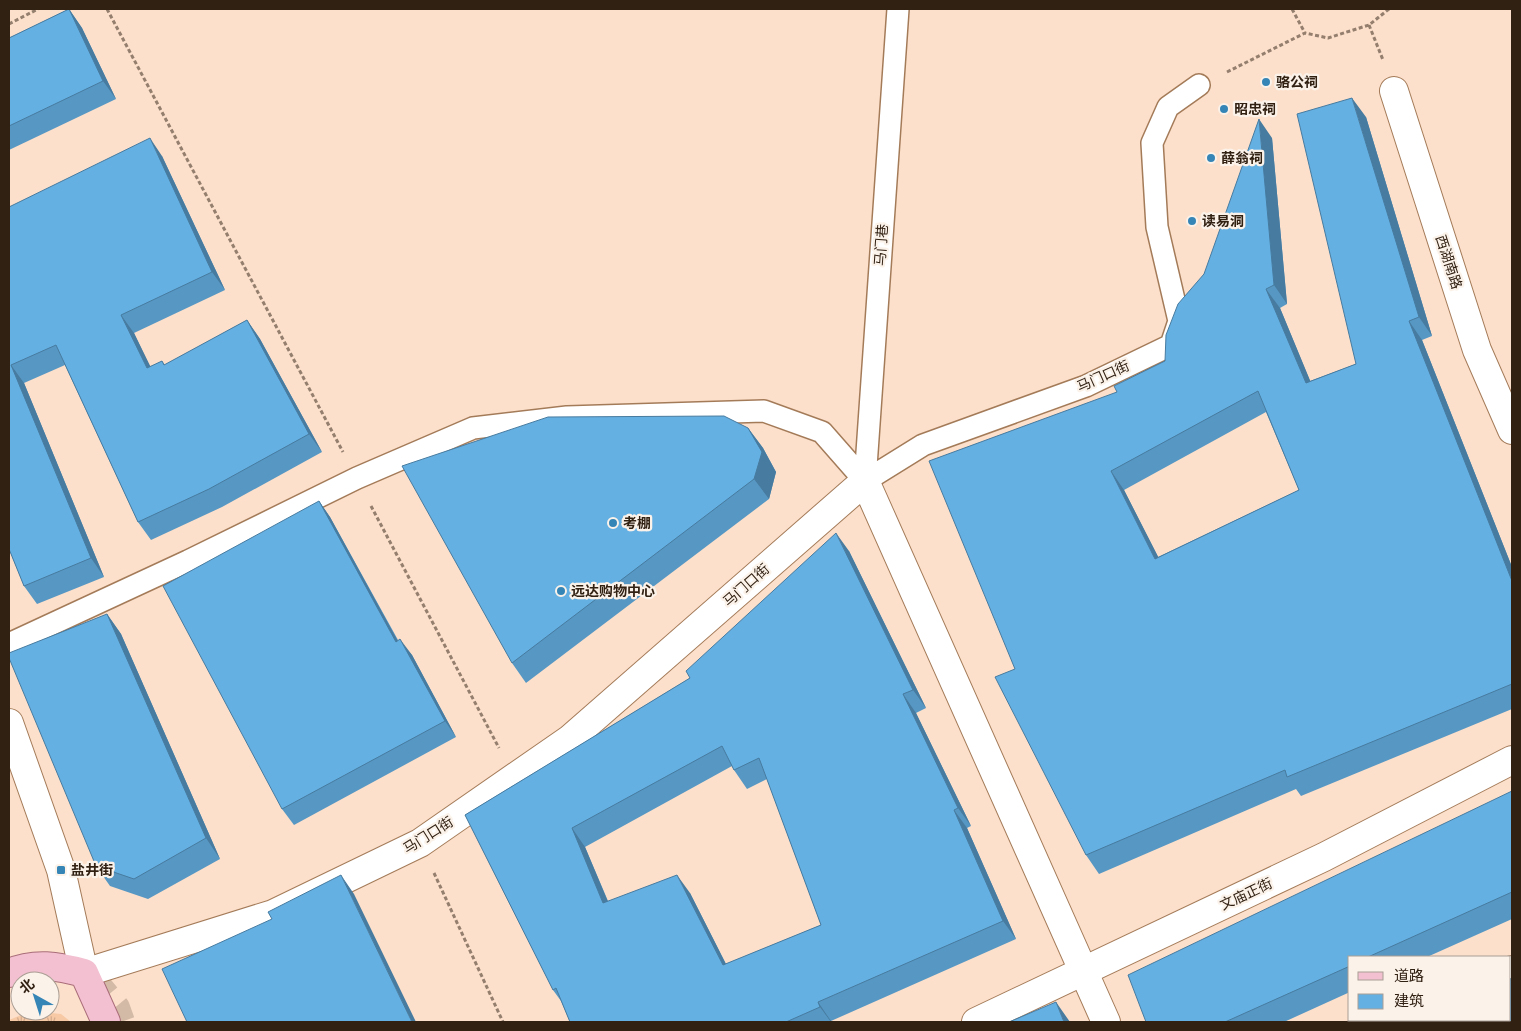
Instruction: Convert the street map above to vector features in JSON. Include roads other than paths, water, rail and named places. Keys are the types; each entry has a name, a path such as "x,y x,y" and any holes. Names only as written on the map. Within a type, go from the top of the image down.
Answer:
{"main road":[{"path":"9,973 22,968 55,965 84,973 106,1022"}],"street":[{"name":"西湖南路","path":"1394,91 1477,350 1512,430"},
{"name":"马门口街","path":"84,973 273,914 420,843 570,739 865,481"},
{"path":"865,481 1082,972 1106,1022"},
{"path":"9,723 61,870 84,973"},
{"name":"文庙正街","path":"976,1022 1324,857 1512,760"}],"lane":[{"name":"马门巷","path":"865,481 898,9"},
{"name":"马门口街","path":"865,481 923,444 1086,386 1171,345 1179,321 1158,227 1152,143 1168,107 1199,85"},
{"path":"9,644 188,561 357,478 473,428 567,417 764,411 822,432 865,481"}],"tunnel":[{"path":"84,983 97,985 116,1008 121,1022"}],"place":[{"name":"骆公祠","path":"1266,82"},
{"name":"昭忠祠","path":"1224,109"},
{"name":"薛翁祠","path":"1211,158"},
{"name":"读易洞","path":"1192,221"},
{"name":"考棚","path":"613,523"},
{"name":"远达购物中心","path":"561,591"},
{"name":"盐井街","path":"61,870"}]}
